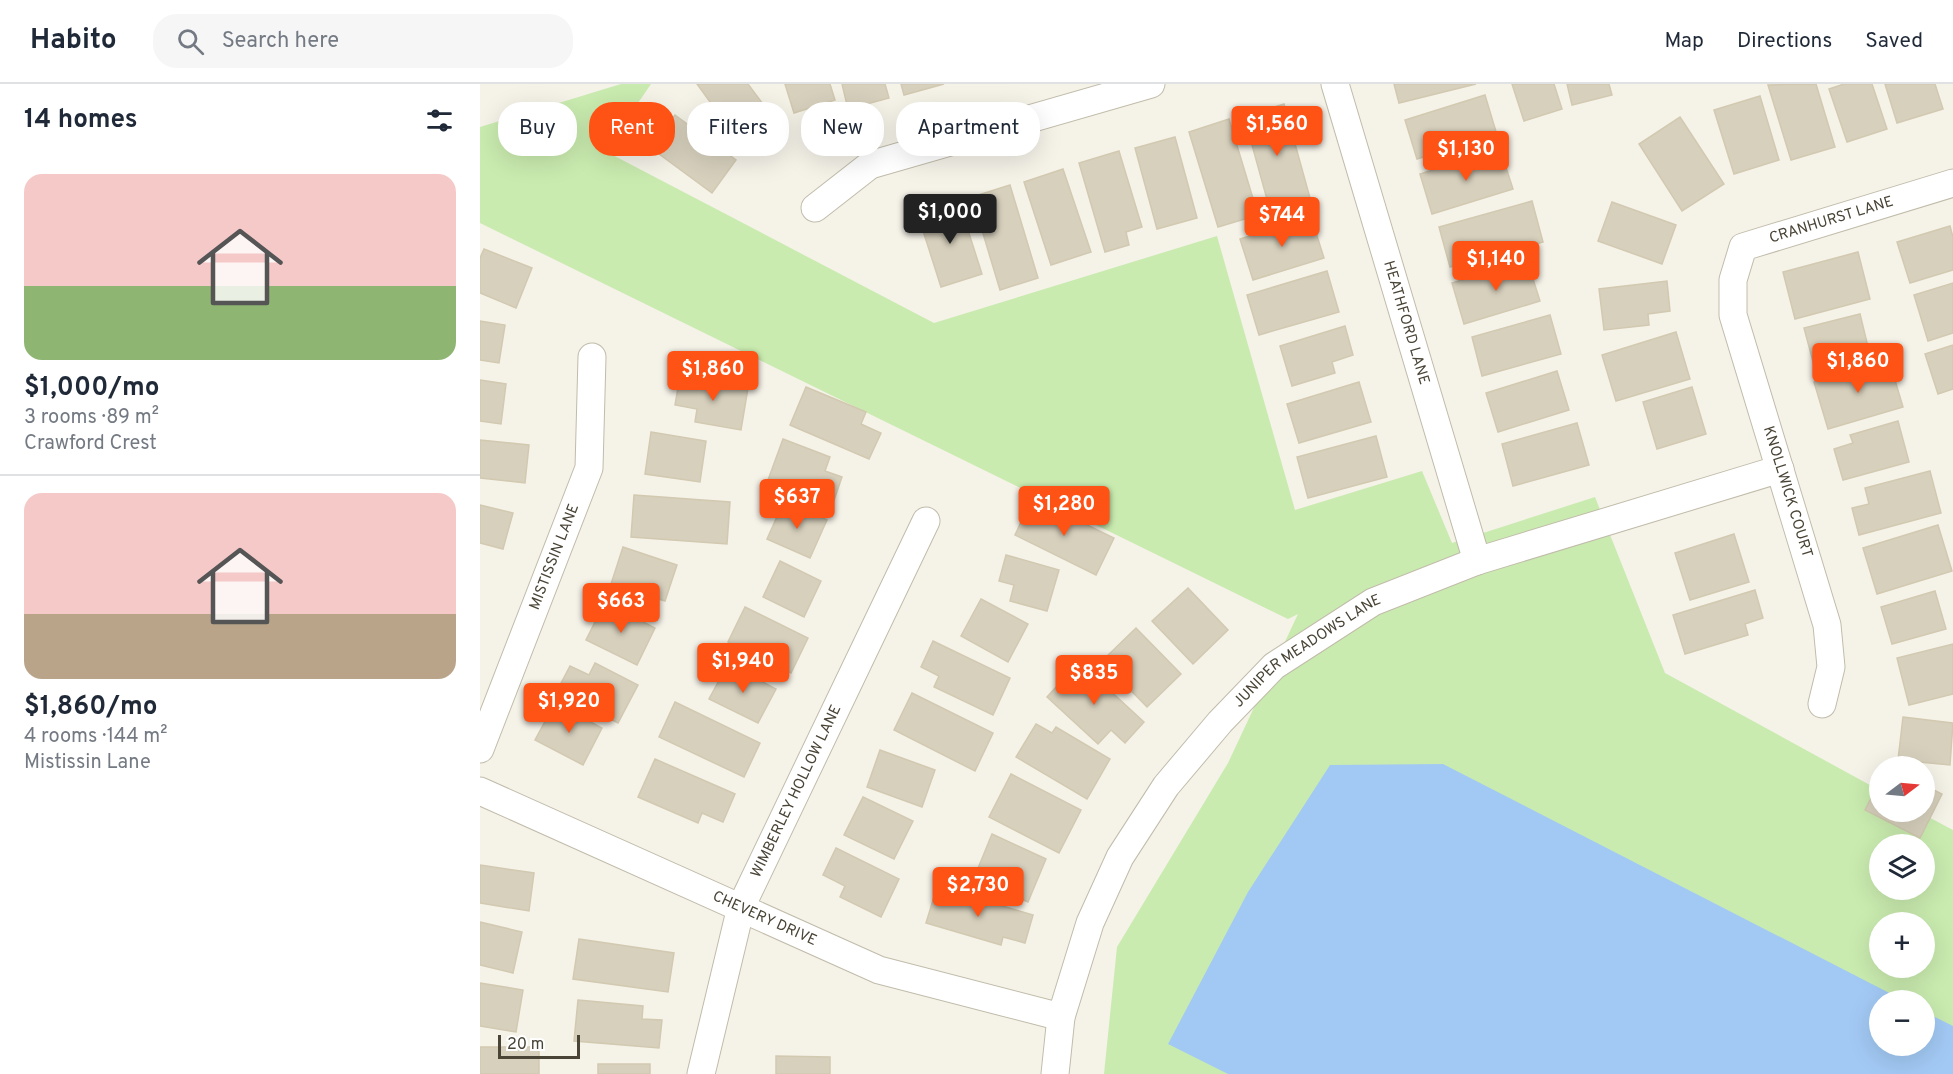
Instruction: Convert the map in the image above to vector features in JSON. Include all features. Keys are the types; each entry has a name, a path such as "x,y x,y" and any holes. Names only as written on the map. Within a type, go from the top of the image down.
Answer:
{"street":[{"path":"815,208 870,165 1151,84"},
{"name":"HEATHFORD LANE","path":"1335,84 1477,561"},
{"name":"CRANHURST LANE","path":"1733,280 1743,247 1953,183"},
{"name":"KNOLLWICK COURT","path":"1733,280 1733,315 1827,625 1831,667 1822,704"},
{"name":"MISTISSIN LANE","path":"480,749 589,468 592,357"},
{"name":"JUNIPER MEADOWS LANE","path":"1055,1074 1061,1017 1090,923 1120,857 1166,786 1220,722 1274,666 1373,602 1477,561 1780,469"},
{"name":"WIMBERLEY HOLLOW LANE","path":"701,1074 741,908 926,521"},
{"name":"CHEVERY DRIVE","path":"480,791 879,970 1061,1017"}],"green space":[{"path":"621,84 651,84 639,102 589,102 589,156 615,156 934,323 1217,236 1295,510 1422,471 1452,543 1595,497 1665,673 1869,785 1869,822 1935,820 1953,830 1953,1074 1104,1074 1117,947 1228,763 1298,614 1288,619 480,223 480,127 498,122 498,156 577,156 577,102 562,102"}],"water":[{"path":"1443,764 1884,990 1869,990 1869,1056 1935,1056 1935,1017 1953,1026 1953,1074 1228,1074 1168,1044 1248,892 1330,765"}],"building":[{"path":"697,84 748,84 761,102 710,102"},
{"path":"785,84 830,84 835,100 801,102 801,111 794,113"},
{"path":"842,84 885,84 889,98 874,102 846,102"},
{"path":"901,84 944,84 904,95"},
{"path":"1394,84 1476,84 1399,103"},
{"path":"1512,84 1554,84 1562,109 1524,121"},
{"path":"1567,84 1609,84 1612,95 1572,105"},
{"path":"1816,84 1835,147 1791,160 1768,85"},
{"path":"1844,84 1872,84 1887,129 1847,142 1829,89"},
{"path":"1885,84 1935,84 1943,109 1897,123"},
{"path":"1485,95 1497,135 1417,159 1405,120"},
{"path":"1760,96 1779,160 1734,174 1714,110"},
{"path":"1284,104 1310,198 1270,210 1244,116"},
{"path":"675,115 687,124 687,156 731,156 736,160 712,193 662,156 675,156"},
{"path":"1680,117 1724,184 1682,211 1639,144"},
{"path":"1229,119 1258,215 1218,227 1189,132"},
{"path":"1175,137 1197,218 1157,229 1135,148"},
{"path":"1500,149 1513,189 1432,214 1420,174"},
{"path":"1119,151 1142,227 1126,232 1129,245 1105,252 1079,163"},
{"path":"1063,169 1091,252 1051,265 1024,182"},
{"path":"1010,185 1038,278 1000,290 972,197"},
{"path":"1532,201 1543,242 1450,267 1439,227"},
{"path":"959,202 982,274 941,287 918,215"},
{"path":"1612,202 1676,225 1662,264 1598,241"},
{"path":"1311,217 1324,258 1253,280 1240,239"},
{"path":"1950,226 1953,237 1953,270 1910,283 1897,242"},
{"path":"484,249 532,268 516,308 480,293 480,258"},
{"path":"1858,252 1870,299 1795,319 1783,272"},
{"path":"1527,260 1540,301 1464,324 1452,283"},
{"path":"1327,271 1339,312 1259,335 1247,295"},
{"path":"1667,281 1670,311 1648,314 1649,325 1604,330 1599,289"},
{"path":"1953,283 1953,333 1928,341 1914,295"},
{"path":"1860,314 1870,355 1815,369 1804,328"},
{"path":"1550,315 1561,354 1482,376 1472,337"},
{"path":"480,321 505,325 499,363 480,360"},
{"path":"1345,326 1353,355 1332,362 1335,373 1292,386 1280,346"},
{"path":"1676,332 1690,379 1616,401 1602,355"},
{"path":"1953,345 1953,389 1938,394 1925,354"},
{"path":"1889,360 1903,407 1828,429 1814,382"},
{"path":"1557,371 1569,410 1498,432 1486,393"},
{"path":"680,376 748,388 741,430 695,422 697,409 675,405"},
{"path":"480,380 506,384 501,424 480,421"},
{"path":"1359,382 1371,422 1299,443 1287,404"},
{"path":"806,387 866,412 861,424 881,433 869,459 790,425"},
{"path":"1692,387 1706,434 1657,449 1643,402"},
{"path":"1898,421 1909,462 1843,480 1834,449 1853,443 1850,435"},
{"path":"1577,423 1589,465 1513,486 1502,444"},
{"path":"651,432 706,441 700,482 645,474"},
{"path":"1376,436 1387,477 1308,498 1297,457"},
{"path":"783,439 830,457 825,471 842,477 833,503 768,480"},
{"path":"480,440 529,445 525,483 480,478"},
{"path":"1930,471 1941,513 1859,535 1852,508 1869,504 1865,488"},
{"path":"634,495 730,502 727,544 631,537"},
{"path":"1032,498 1114,538 1096,575 1015,535"},
{"path":"784,501 827,520 810,558 767,539"},
{"path":"480,505 513,513 503,549 480,543"},
{"path":"1938,525 1952,571 1877,594 1863,548"},
{"path":"1734,534 1749,582 1690,600 1675,553"},
{"path":"623,547 677,565 665,601 611,584"},
{"path":"1006,555 1059,570 1047,611 1010,601 1014,585 999,581"},
{"path":"780,561 821,581 804,617 763,597"},
{"path":"1188,588 1228,630 1193,664 1152,621"},
{"path":"1755,590 1763,618 1745,624 1748,635 1685,654 1673,615"},
{"path":"1935,591 1946,629 1892,644 1881,607"},
{"path":"981,599 1028,624 1008,662 961,636"},
{"path":"605,602 655,628 637,665 586,640"},
{"path":"745,607 808,638 791,673 728,642"},
{"path":"1136,628 1181,674 1147,707 1102,661"},
{"path":"933,641 1010,678 993,715 934,687 939,676 921,667"},
{"path":"1953,644 1953,694 1909,705 1897,658"},
{"path":"1079,662 1144,722 1125,743 1111,730 1098,744 1047,697"},
{"path":"595,663 638,685 618,723 557,691 570,666 589,675"},
{"path":"728,664 776,689 758,723 709,699"},
{"path":"912,693 993,733 975,771 894,730"},
{"path":"675,702 760,743 744,777 659,737"},
{"path":"555,703 602,728 583,765 535,740"},
{"path":"1903,717 1953,723 1950,765 1935,764 1935,756 1898,756"},
{"path":"1036,724 1052,733 1056,727 1110,759 1087,799 1016,757"},
{"path":"880,750 935,770 922,807 867,787"},
{"path":"655,759 735,794 723,822 702,813 698,823 638,797"},
{"path":"1011,774 1081,810 1059,853 989,817"},
{"path":"1935,790 1942,794 1935,808"},
{"path":"863,797 913,821 894,859 844,835"},
{"path":"1889,822 1928,822 1922,834 1912,834"},
{"path":"992,834 1046,859 1028,902 974,878"},
{"path":"836,848 899,879 881,917 840,897 845,886 823,875"},
{"path":"480,865 534,873 529,911 480,903"},
{"path":"937,887 1033,915 1025,943 1003,937 1001,945 926,923"},
{"path":"480,922 522,932 513,973 480,965"},
{"path":"579,939 674,953 668,992 573,979"},
{"path":"480,983 523,990 516,1032 480,1026"},
{"path":"578,1000 643,1006 642,1019 662,1020 659,1048 574,1041"},
{"path":"480,1047 539,1047 539,1074 480,1074"},
{"path":"776,1056 830,1057 830,1074 776,1074"},
{"path":"598,1064 650,1064 650,1074 598,1074"}]}
